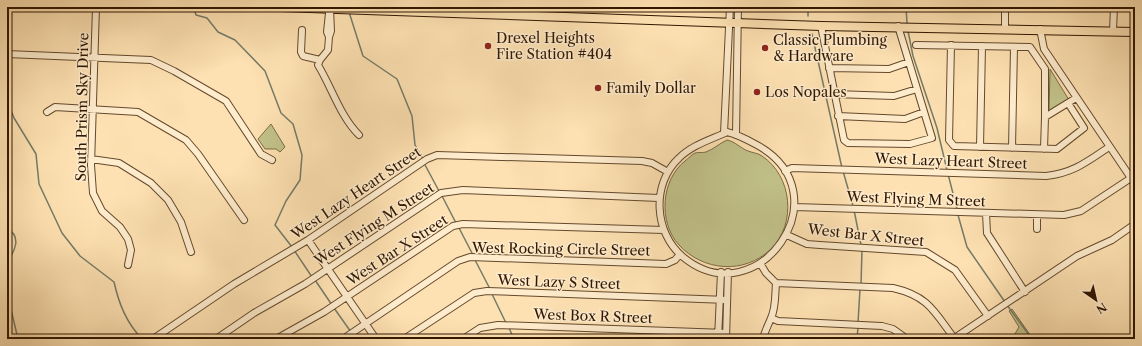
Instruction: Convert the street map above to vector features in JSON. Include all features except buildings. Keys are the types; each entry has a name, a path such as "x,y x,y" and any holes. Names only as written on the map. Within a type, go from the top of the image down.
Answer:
{"main road":[{"path":"280,7 494,11 821,26 1005,28 1135,32"}],"street":[{"name":"South Prism Sky Drive","path":"96,7 91,159 94,193 102,211 120,227 128,239 131,250 128,265"},
{"path":"730,7 734,22 736,134"},
{"path":"724,133 727,44 738,7"},
{"path":"928,7 982,7"},
{"path":"1005,7 1005,28"},
{"path":"1113,31 1114,7"},
{"path":"330,9 327,27 329,37 328,50 318,65 331,87 342,113 359,135"},
{"path":"821,26 828,68 844,140 848,143 910,144 932,138 898,26"},
{"path":"1040,29 1044,49 1135,184"},
{"path":"302,30 301,52 303,56 320,60"},
{"path":"916,45 1030,47 1045,69 1044,149"},
{"path":"951,45 948,140 954,146 1057,149 1082,132 1084,128 1068,103"},
{"path":"980,146 982,46"},
{"path":"1012,148 1014,47"},
{"path":"7,54 150,60 174,71 226,101 261,154 272,160"},
{"path":"828,68 889,69 909,62"},
{"path":"834,94 894,96 917,89"},
{"path":"1044,117 1076,98"},
{"path":"47,112 56,107 138,112 186,140 198,154 244,220"},
{"path":"838,116 905,119 924,112"},
{"path":"727,132 736,134 764,149 776,159 785,171 793,195 793,217 787,235 776,251 760,263 745,270 720,272 701,267 680,254 674,247 664,230 660,214 659,198 662,184 678,158 693,147 724,133 727,132"},
{"name":"West Lazy Heart Street","path":"785,171 792,168 1046,176 1062,174 1076,169 1109,147"},
{"name":"West Lazy Heart Street","path":"153,339 234,284 308,240 427,159 436,155 642,161 652,163 668,172"},
{"path":"91,159 119,163 151,183 168,200 181,222 191,252"},
{"name":"West Flying M Street","path":"794,207 1037,216 1064,215 1082,211 1131,178"},
{"name":"West Flying M Street","path":"216,339 254,313 305,284 441,193 448,191 638,196 659,198"},
{"path":"986,213 987,233 1025,292"},
{"path":"1037,216 1037,229"},
{"name":"West Bar X Street","path":"276,339 324,312 453,226 464,224 664,230"},
{"path":"760,263 766,273 776,283 893,288 908,291 923,299 935,311 953,339 1077,256 1112,240 1135,224"},
{"name":"West Bar X Street","path":"787,235 807,244 820,246 926,252 955,270 988,316"},
{"path":"308,240 376,339"},
{"name":"West Rocking Circle Street","path":"343,339 458,261 470,257 666,264 675,260 680,254"},
{"path":"718,336 720,272"},
{"path":"726,336 728,272"},
{"path":"763,339 765,329 771,318 776,283"},
{"name":"West Lazy S Street","path":"404,339 474,293 487,291 727,300"},
{"path":"771,318 778,321 882,326 893,329 906,339"},
{"name":"West Box R Street","path":"463,339 480,328 498,325 726,336"}],"green space":[{"path":"1050,69 1069,100 1054,110 1049,111"},
{"path":"271,124 285,147 280,152 276,149 265,149 258,139"},
{"path":"727,140 745,150 760,155 772,165 780,175 788,200 785,226 771,249 749,263 736,266 712,265 689,254 672,236 665,213 667,190 677,169 695,153 706,152"},
{"path":"1012,309 1033,339 1012,339 1019,327 1009,311"}],"waterway":[{"path":"808,7 808,16"},
{"path":"906,7 907,23"},
{"path":"195,12 196,15 207,18 218,32 235,40 265,71 281,113 293,124 302,155 300,180 286,201 275,225 292,247"},
{"path":"349,12 363,56 397,79 412,116 415,145 423,159"},
{"path":"908,31 913,56 937,128 947,170"},
{"path":"812,34 842,168"},
{"path":"7,100 14,118 36,154 39,184 62,233 80,256 114,282 118,298 127,319 142,339"},
{"path":"424,163 439,191"},
{"path":"843,171 853,206"},
{"path":"948,174 957,209"},
{"path":"441,194 456,223"},
{"path":"854,210 861,245"},
{"path":"958,215 967,247 1005,302"},
{"path":"458,226 473,255"},
{"path":"7,228 12,232 16,240 14,249 7,262"},
{"path":"861,285 862,249"},
{"path":"294,250 312,277"},
{"path":"474,258 490,289"},
{"path":"7,271 9,301 18,339"},
{"path":"315,280 332,305"},
{"path":"858,323 860,289"},
{"path":"491,292 506,323"},
{"path":"1007,305 1032,339"},
{"path":"334,308 351,332"},
{"path":"857,339 858,327"},
{"path":"509,328 514,339"}],"place":[{"name":"Drexel Heights Fire Station #404","path":"488,46"},
{"name":"Classic Plumbing & Hardware","path":"765,48"},
{"name":"Family Dollar","path":"598,88"},
{"name":"Los Nopales","path":"757,92"}]}
